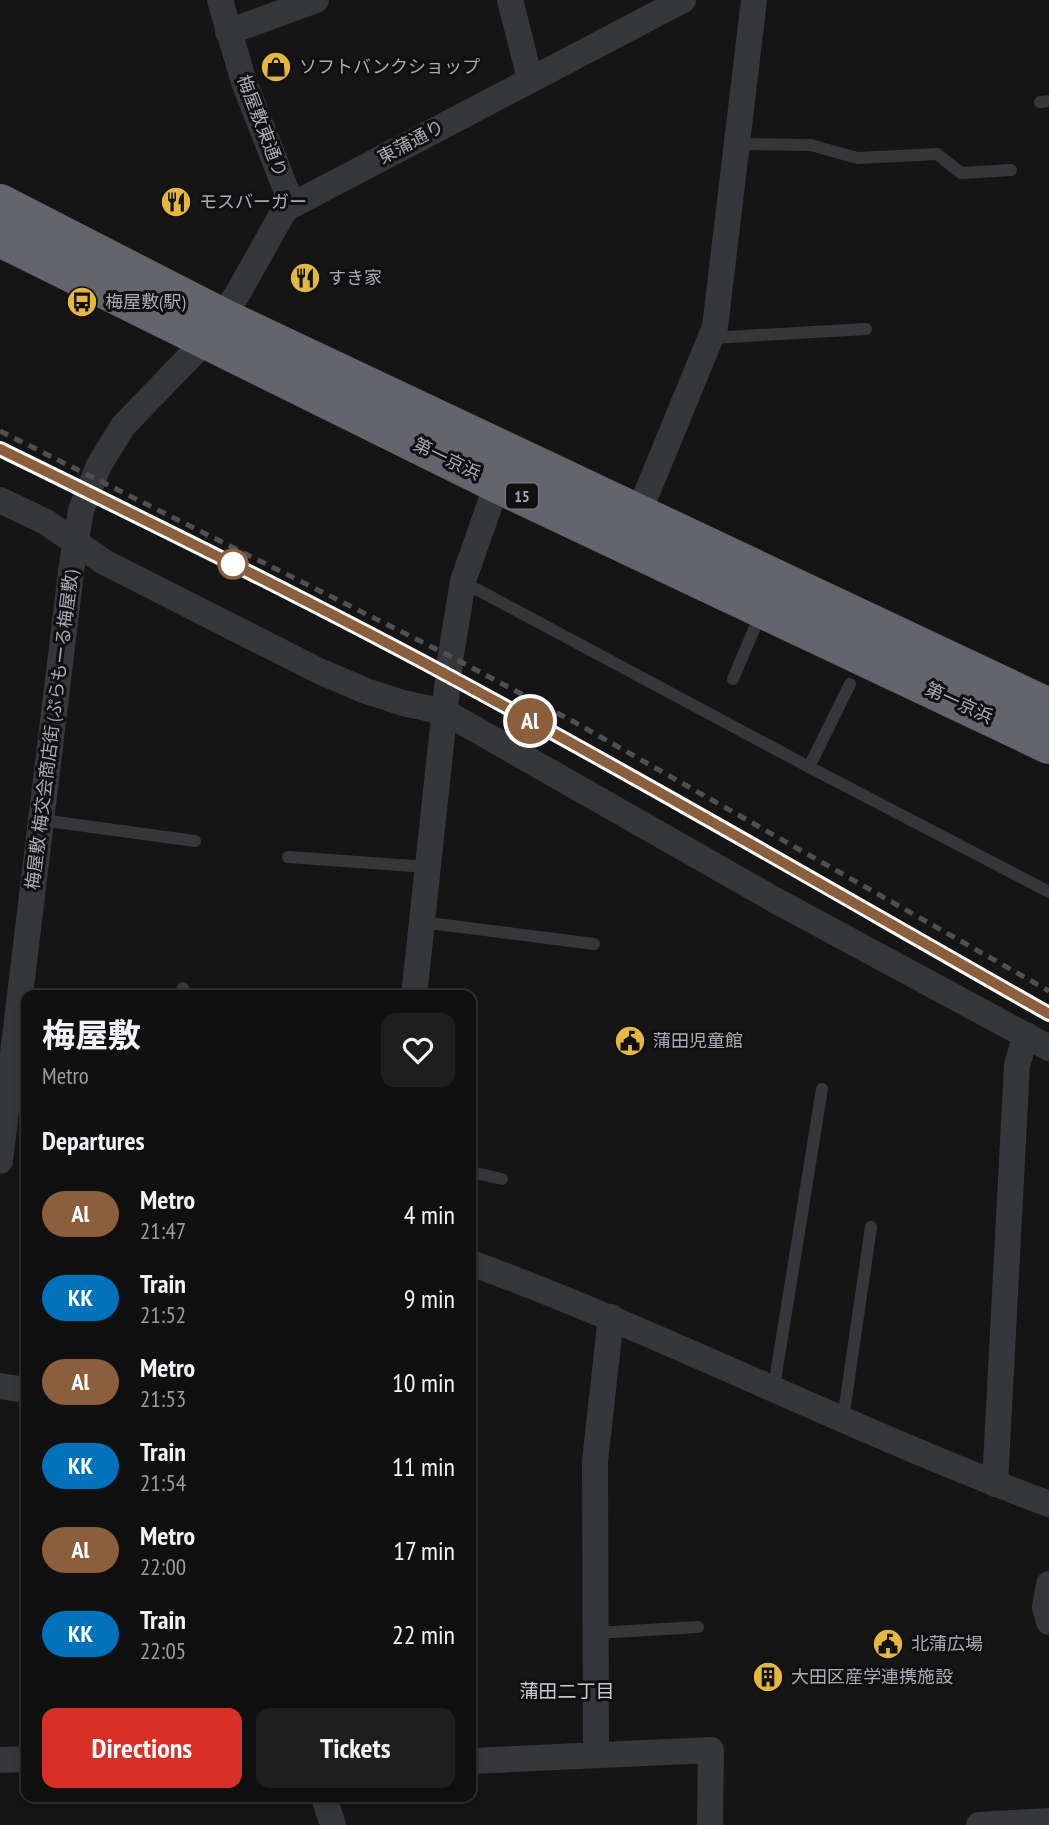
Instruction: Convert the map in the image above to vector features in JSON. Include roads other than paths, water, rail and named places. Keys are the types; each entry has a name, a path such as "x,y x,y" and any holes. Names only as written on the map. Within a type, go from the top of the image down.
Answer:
{"highway":[{"name":"第一京浜","path":"0,203 213,329 496,484 1049,745"},
{"name":"第一京浜","path":"0,238 639,512 1049,707"}],"street":[{"name":"梅屋敷東通り","path":"220,0 244,82 292,205"},
{"path":"228,32 316,0"},
{"path":"510,0 530,79"},
{"name":"東蒲通り","path":"292,205 683,0"},
{"path":"639,512 715,327 754,0"},
{"path":"213,329 238,293 285,209 292,205"},
{"name":"梅屋敷 梅交会商店街 (ぷらもーる梅屋敷)","path":"21,990 81,509 99,465 123,426 213,329"},
{"path":"415,990 445,712 463,581 496,484"},
{"path":"0,500 46,522 116,568 319,671 403,704 445,712 773,899 1049,1048"},
{"name":"梅屋敷 梅交会商店街 (ぷらもーる梅屋敷)","path":"0,1161 21,993"},
{"path":"995,1484 1017,1065 1026,1035"},
{"path":"476,1265 611,1317 995,1484 1049,1504"},
{"path":"596,1755 595,1461 611,1317"},
{"path":"0,1386 21,1389"},
{"path":"1049,1584 1045,1607 1049,1622"},
{"path":"476,1760 711,1750 710,1825"},
{"path":"0,1760 21,1759"},
{"path":"326,1802 333,1825"},
{"path":"979,1825 1049,1821"}],"lane":[{"path":"737,144 811,145 857,158 937,154 961,173 1011,170"},
{"path":"710,338 866,329"},
{"path":"463,581 1049,892"},
{"path":"733,679 762,609"},
{"path":"809,767 850,684"},
{"path":"41,820 195,841"},
{"path":"288,857 427,867"},
{"path":"421,922 594,944"},
{"path":"774,1387 822,1089"},
{"path":"476,1173 502,1179"},
{"path":"843,1419 871,1227"},
{"path":"596,1633 698,1626"}],"railway":[{"path":"0,431 446,654 576,723 1049,991"},
{"path":"0,449 275,585 438,670 668,797 1049,1014"}],"metro line":[{"name":"Al","path":"0,449 436,669 690,808 1049,1014"}],"place":[{"name":"ソフトバンクショップ","path":"276,67"},
{"name":"モスバーガー","path":"176,202"},
{"name":"すき家","path":"305,278"},
{"name":"梅屋敷(駅)","path":"82,302"},
{"name":"蒲田児童館","path":"630,1041"},
{"name":"北蒲広場","path":"888,1644"},
{"name":"大田区産学連携施設","path":"768,1677"}],"district":[{"name":"蒲田二丁目","path":"567,1691"}]}
